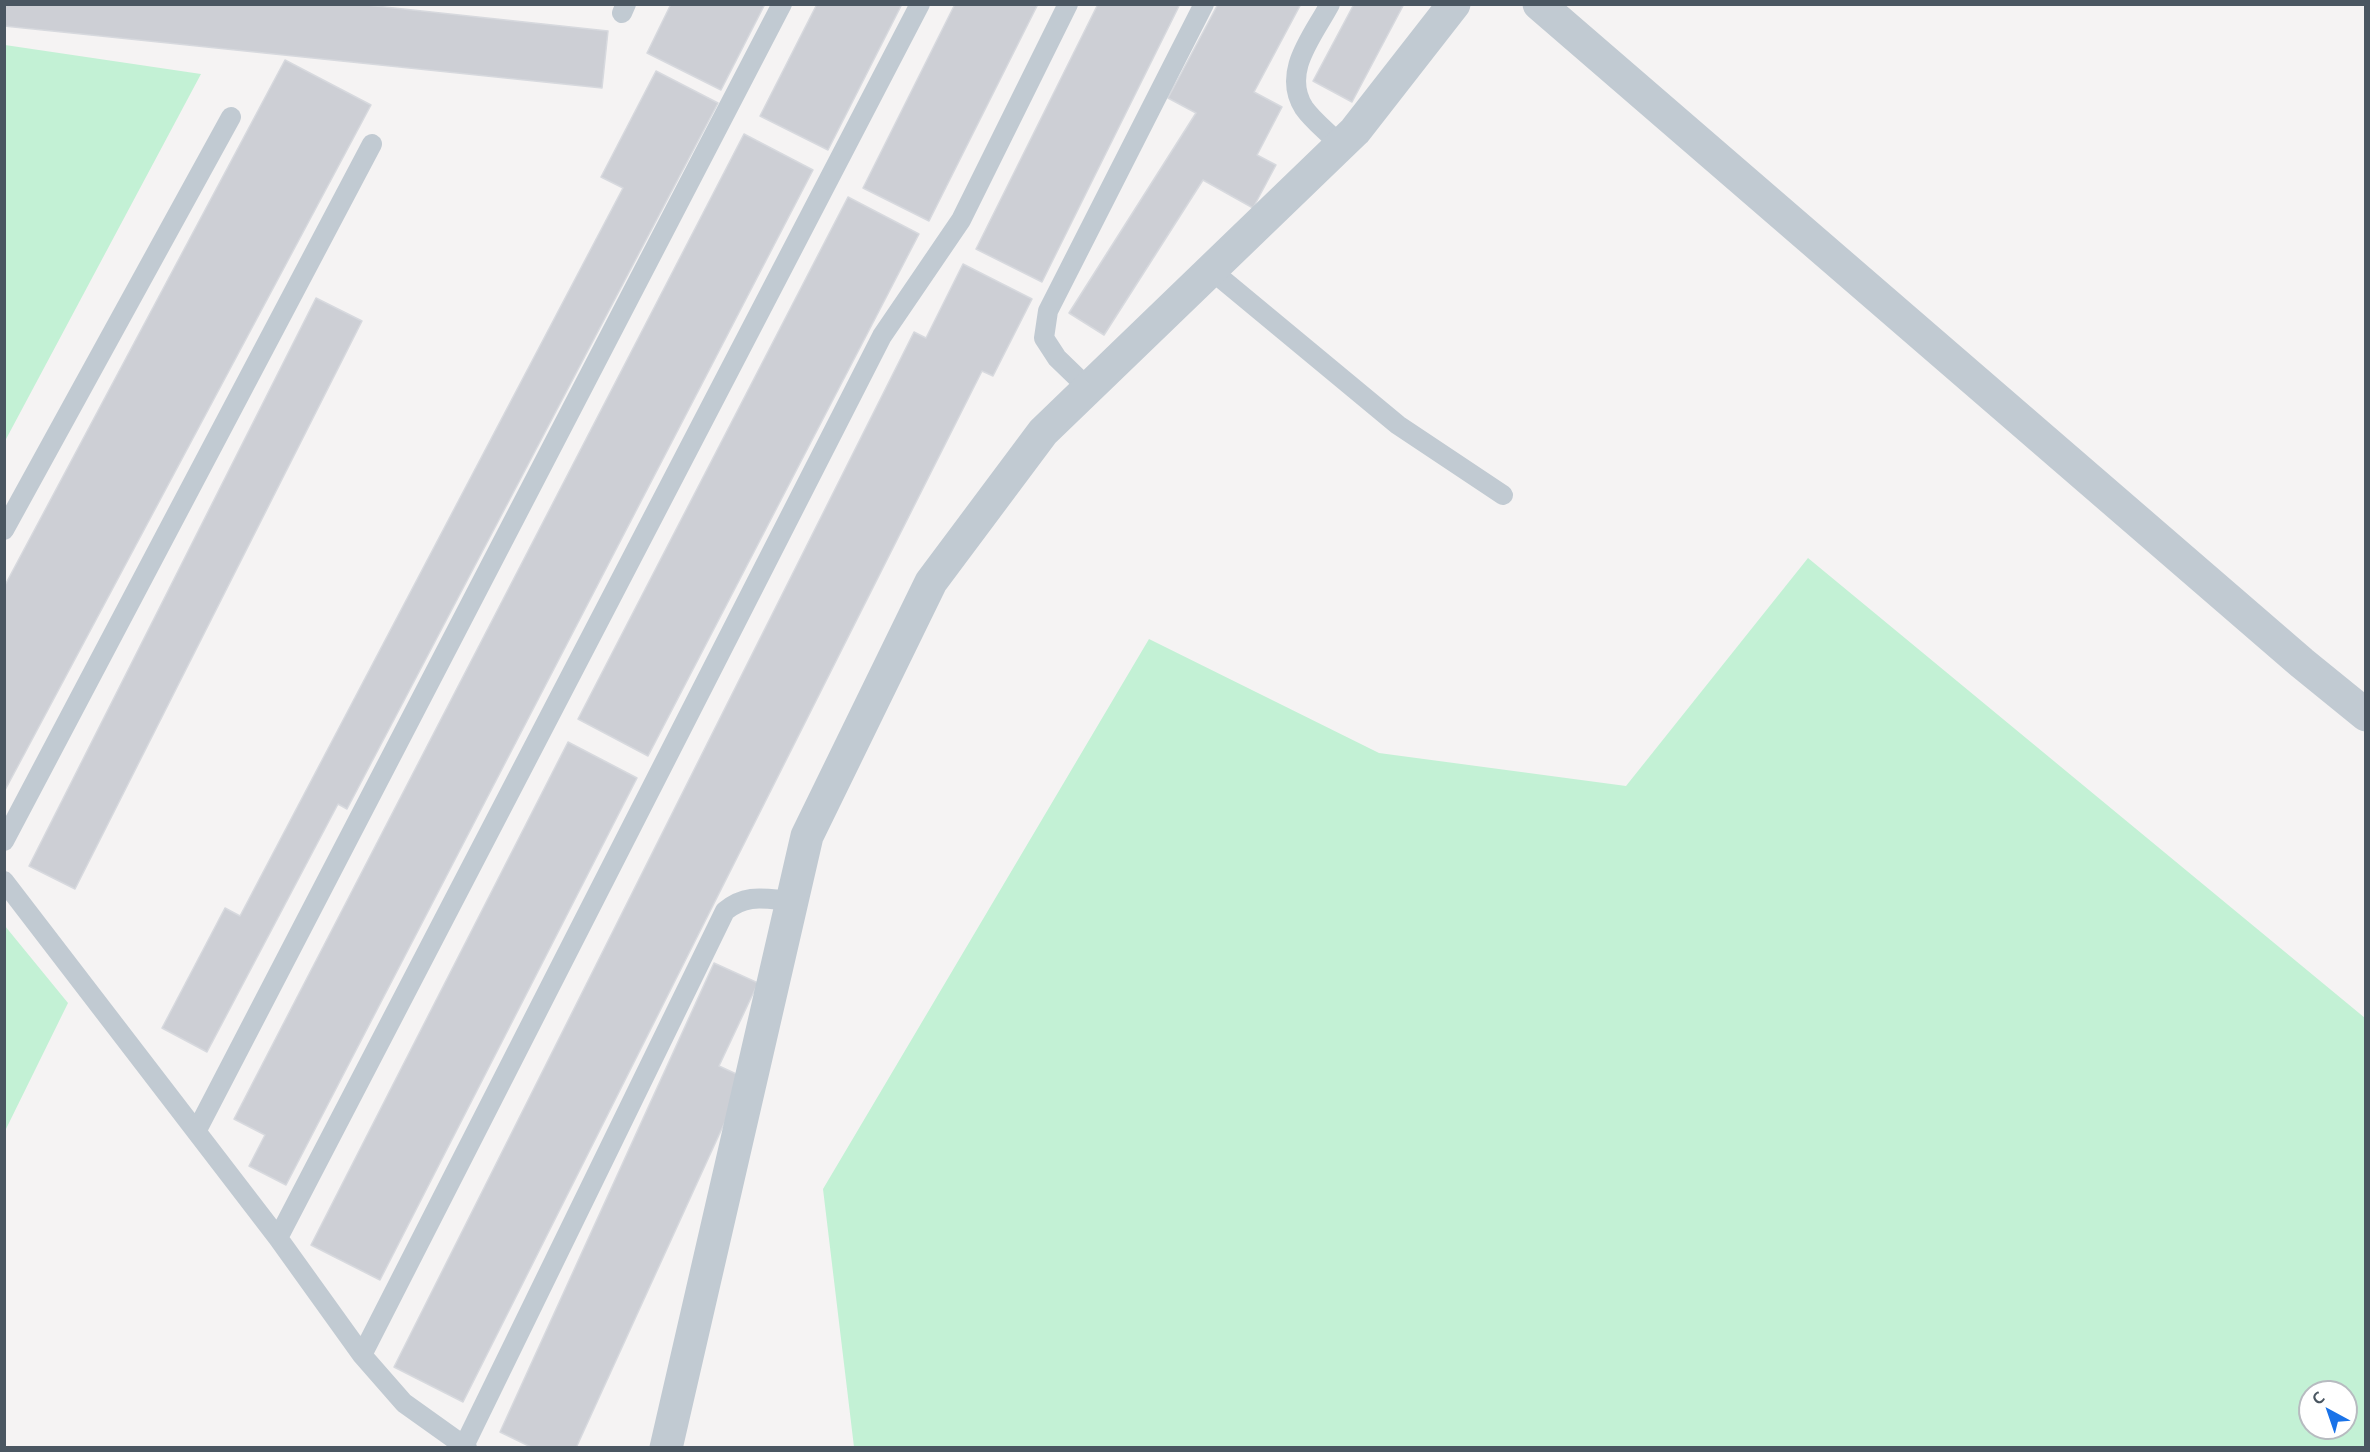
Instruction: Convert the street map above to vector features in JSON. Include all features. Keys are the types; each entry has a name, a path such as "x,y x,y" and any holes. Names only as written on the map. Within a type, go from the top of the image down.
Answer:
{"street":[{"path":"666,1448 807,836 931,582 1043,432 1355,131 1454,4"},
{"path":"1539,4 2284,648 2366,715"}],"lane":[{"path":"196,1130 782,4"},
{"path":"278,1238 920,4"},
{"path":"362,1355 882,336 961,220 1068,4"},
{"path":"1088,388 1057,358 1044,338 1048,311 1204,4"},
{"path":"1330,4 1295,70 1295,90 1305,109 1340,145"},
{"path":"4,530 231,117"},
{"path":"4,841 372,144"},
{"path":"1211,270 1398,425 1503,495"},
{"path":"4,880 278,1238 362,1355 404,1403 466,1447 725,911 737,901 752,898 792,901"}],"green space":[{"path":"4,45 201,74 5,441"},
{"path":"1808,558 2365,1018 2365,1447 854,1447 823,1189 1149,639 1379,753 1626,786"},
{"path":"5,926 68,1003 5,1131"}],"building":[{"path":"4,4 357,4 608,31 602,88 4,26"},
{"path":"671,4 765,4 721,90 647,53"},
{"path":"817,4 902,4 828,150 760,116"},
{"path":"955,4 1038,4 929,221 863,188"},
{"path":"1098,4 1180,4 1042,282 976,249"},
{"path":"1218,4 1301,4 1254,92 1282,107 1257,155 1276,165 1253,208 1203,180 1104,335 1069,313 1196,113 1168,98"},
{"path":"1354,4 1404,4 1352,102 1313,81"},
{"path":"285,60 371,105 4,792 4,587"},
{"path":"656,71 718,103 347,809 338,804 207,1052 162,1028 225,908 240,916 623,188 601,177"},
{"path":"744,134 813,170 286,1185 249,1166 265,1135 234,1119"},
{"path":"848,197 919,234 648,756 578,719"},
{"path":"963,264 1032,299 993,376 982,371 463,1402 394,1367 914,332 926,338"},
{"path":"316,298 362,321 75,889 29,866"},
{"path":"568,742 637,778 380,1280 311,1245"},
{"path":"714,963 758,983 719,1066 745,1078 576,1448 533,1448 500,1432"}]}
